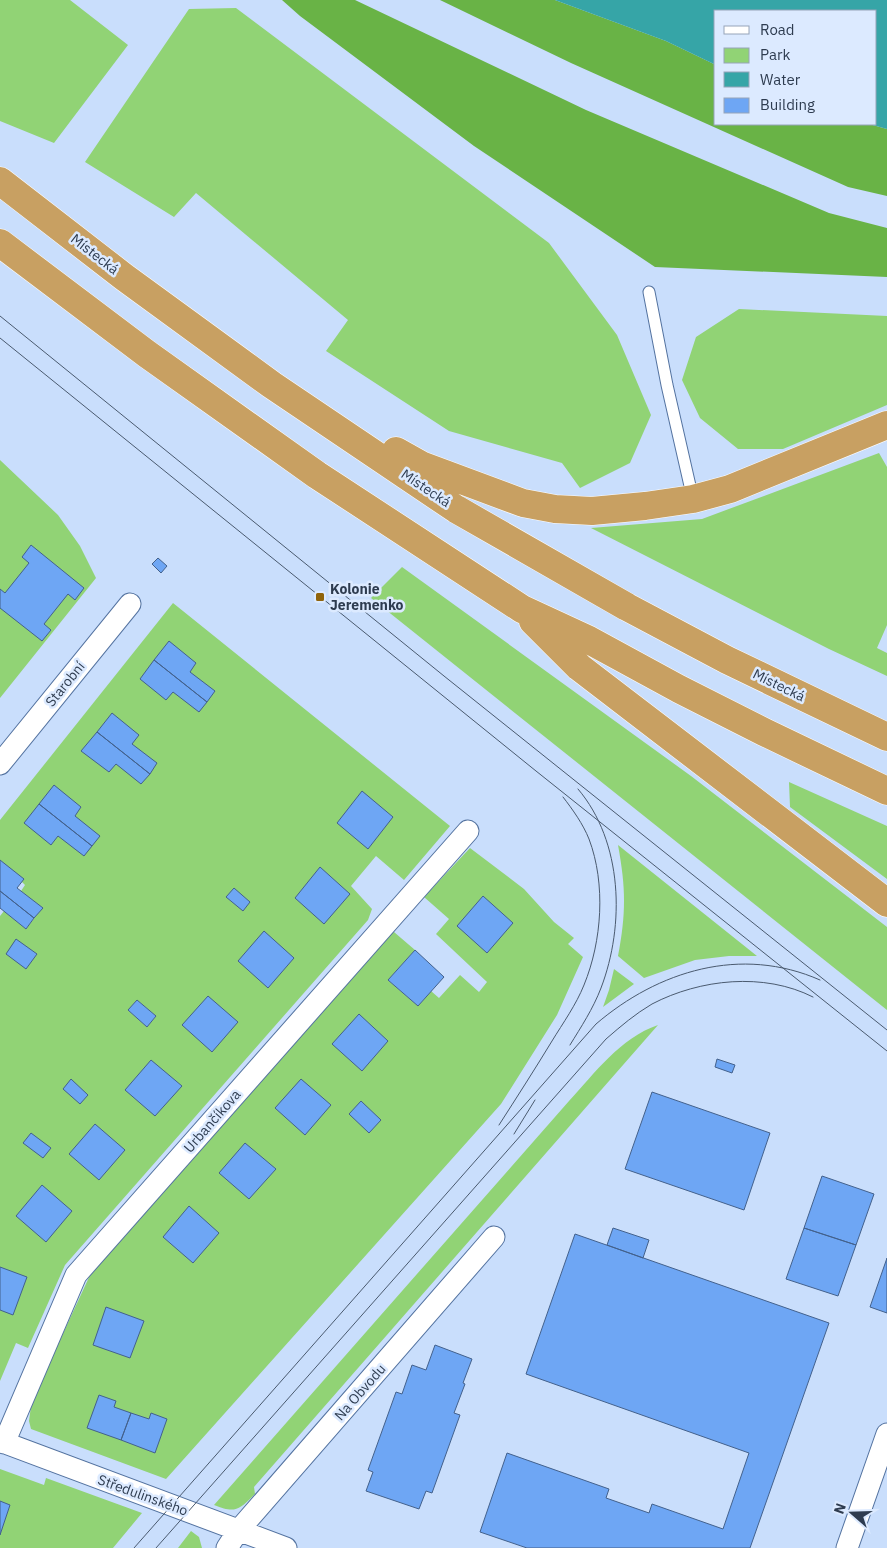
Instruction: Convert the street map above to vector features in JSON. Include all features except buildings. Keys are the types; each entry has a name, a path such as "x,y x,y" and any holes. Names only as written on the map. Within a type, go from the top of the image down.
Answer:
{"highway":[{"name":"Místecká","path":"0,181 124,277 272,385 456,509 627,607 727,660 887,737"},
{"path":"0,243 147,354 317,475 522,610 588,640 756,728 887,790"},
{"path":"272,385 421,464 523,503 556,509 592,511 693,499 730,489 887,425"},
{"path":"522,610 579,667 887,903"}],"street":[{"name":"Starobní","path":"0,764 130,604"},
{"name":"Urbančíkova","path":"2,1442 76,1275 468,831"},
{"name":"Na Obvodu","path":"233,1539 494,1237"},
{"path":"847,1548 887,1434"},
{"name":"Středulinského","path":"2,1442 233,1539 286,1548"}],"lane":[{"path":"649,292 667,385 693,499"}],"green space":[{"path":"0,0 70,0 128,45 54,143 0,121"},
{"path":"282,0 355,0 586,110 829,213 887,228 887,277 655,267 474,146 300,16"},
{"path":"440,0 555,0 666,41 714,64 714,125 873,125 887,129 887,196 848,187 571,63"},
{"path":"236,8 549,243 617,335 651,415 630,463 580,488 562,463 449,431 326,351 348,320 196,193 174,217 85,162 189,9"},
{"path":"739,309 887,316 887,405 783,449 738,449 700,418 682,380 696,337"},
{"path":"879,453 887,467 887,625 877,648 887,653 887,676 829,649 591,528 702,519"},
{"path":"0,460 58,515 80,546 96,578 0,698"},
{"path":"402,567 691,776 887,927 887,1010 371,598"},
{"path":"173,603 450,826 404,880 376,856 351,886 372,909 368,920 65,1265 28,1348 16,1343 0,1381 0,916 4,911 26,929 42,908 21,891 25,885 0,860 0,820","holes":["137,1000 156,1016 147,1027 128,1010"]},
{"path":"789,782 887,826 887,879 790,807"},
{"path":"618,845 757,956 729,956 695,960 644,978 618,956 623,927 624,901"},
{"path":"470,848 524,889 554,922 574,938 568,944 583,957 557,1015 501,1104 166,1479 31,1429 29,1421 31,1406 91,1273 392,932 415,950 388,980 418,1006 431,991 439,998 460,975 479,992 487,982 436,934 449,919 424,897"},
{"path":"614,969 634,984 603,1007 609,990"},
{"path":"658,1025 254,1487 255,1494 239,1508 231,1510 214,1505 609,1057 632,1038"},
{"path":"0,1469 44,1485 46,1478 142,1513 113,1548 0,1548"},
{"path":"191,1531 199,1537 202,1548 178,1548"}],"water":[{"path":"555,0 887,0 887,129 873,125 877,125 877,10 714,10 714,64 666,41"}],"tram line":[{"path":"0,316 444,676 887,1030"},
{"path":"0,338 536,771 887,1051"},
{"path":"570,1045 591,1011 601,988 609,964 614,938 616,911 611,859 604,834 593,810 578,789"},
{"path":"499,1125 577,1000 584,985 595,950 600,912 598,875 589,839 584,828 563,797"},
{"path":"134,1548 596,1024 620,1005 646,990 673,978 702,969 731,965 760,965 790,970 820,980"},
{"path":"156,1548 606,1039 617,1029 652,1004 671,995 711,984 732,982 774,984 794,989 813,997"},
{"path":"514,1134 535,1100"}],"place":[{"name":"Kolonie Jeremenko","path":"320,597"}]}
